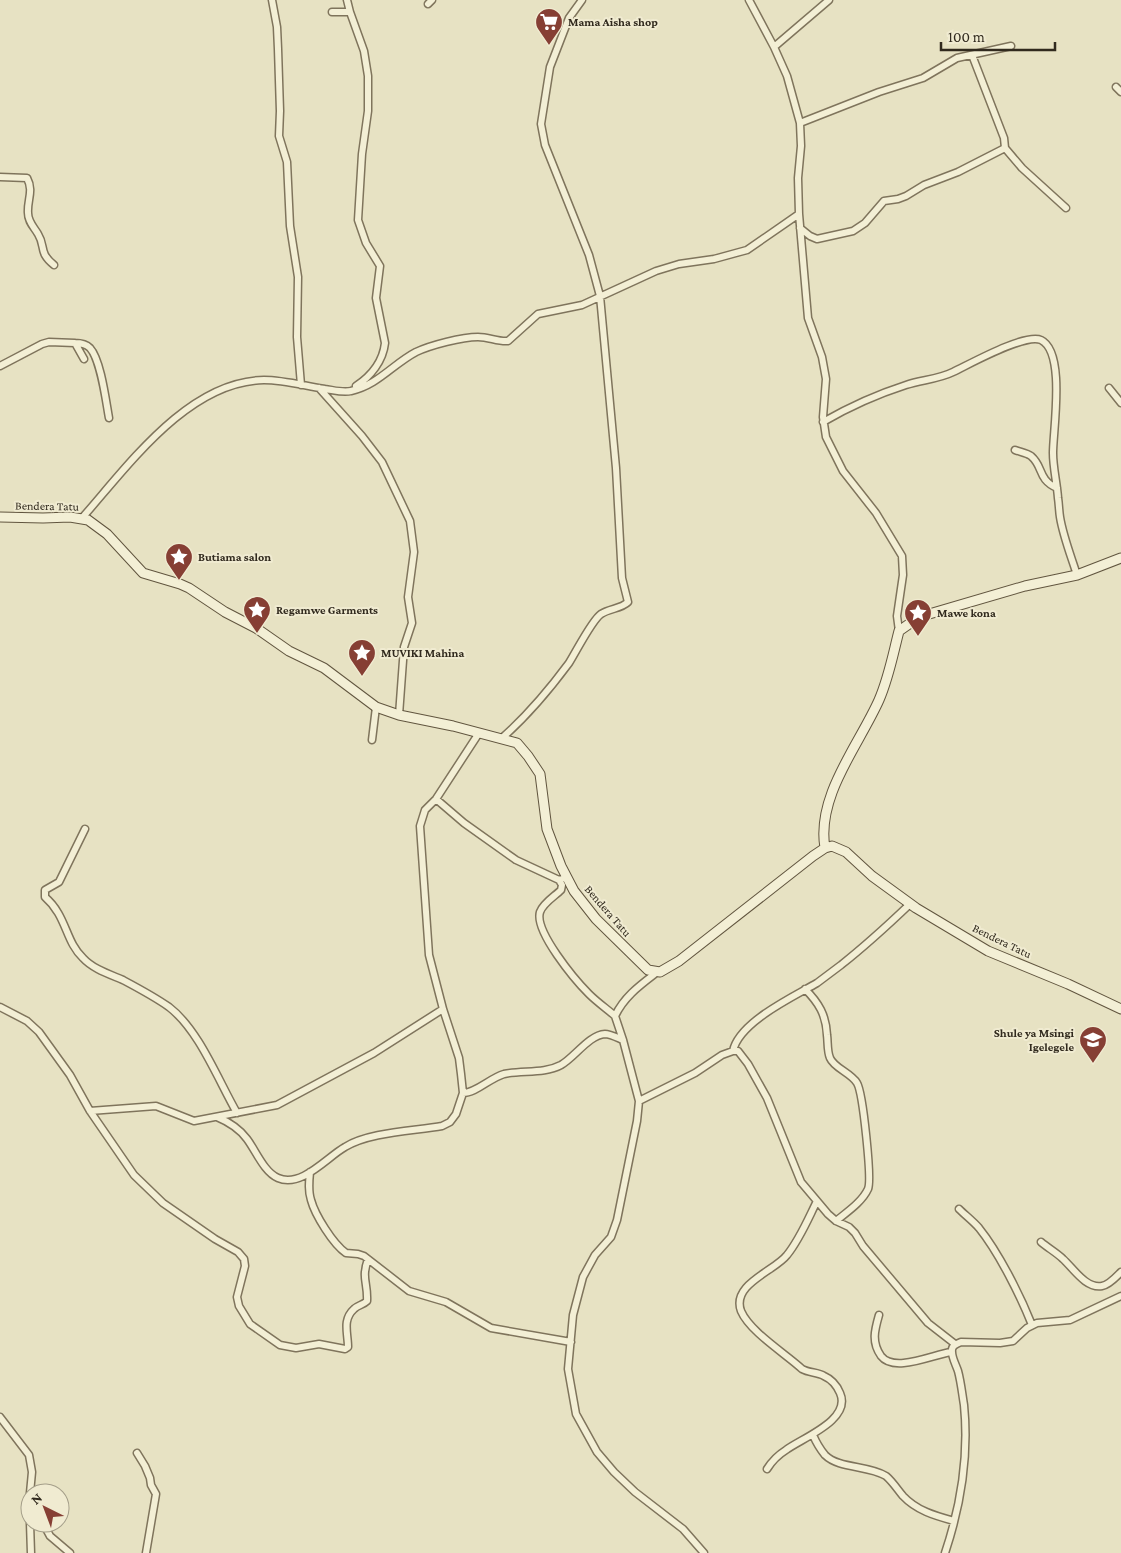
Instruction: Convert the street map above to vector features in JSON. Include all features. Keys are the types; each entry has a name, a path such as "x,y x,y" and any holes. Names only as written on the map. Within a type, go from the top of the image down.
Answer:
{"main road":[{"name":"Bendera Tatu","path":"0,517 82,518 97,525 107,534 143,574 185,585 225,612 256,628 290,651 324,668 376,707 398,715 502,738 516,743 528,756 540,774 547,829 563,879 596,919 648,970 656,972"},
{"path":"656,972 666,970 679,961 788,874 825,848 823,825 833,791 845,763 878,702 888,679 899,631 919,617 1025,586 1077,575 1121,558"},
{"name":"Bendera Tatu","path":"825,848 832,846 846,852 872,876 910,904 988,951 1068,984 1121,1009"}],"street":[{"path":"272,0 277,27 279,136 288,162 290,226 298,277 297,337 301,385"},
{"path":"347,0 364,51 368,76 368,111 362,154 358,220 366,242 380,266 376,298 385,343 376,366 366,379 349,391"},
{"path":"502,738 526,717 547,691 601,614 624,607 628,602 622,578 616,468 600,296 589,255 545,145 541,124 550,67 569,18 583,0"},
{"path":"749,0 774,46 787,76 800,123 798,178 800,228 808,318 822,357 826,379 823,422 826,437 842,470 876,513 902,556 903,575 896,616 899,631"},
{"path":"774,46 829,0"},
{"path":"332,12 350,12"},
{"path":"800,123 879,92 923,78 957,58 1011,46"},
{"path":"972,56 1004,138 1005,148 1022,168 1066,208"},
{"path":"800,228 817,239 853,231 864,223 884,201 906,196 924,185 958,172 1005,148"},
{"path":"0,177 27,178 31,187 28,205 29,222 39,235 42,252 54,265"},
{"path":"82,518 146,445 181,412 211,395 244,382 266,380 349,391 369,384 417,352 470,337 488,338 502,342 508,341 538,314 582,305 662,269 747,250 799,214"},
{"path":"823,422 839,413 905,385 952,373 1003,348 1035,339 1042,341 1050,350 1055,365 1053,454 1060,517 1077,575"},
{"path":"0,366 42,344 55,342 84,344 90,347 93,353 103,384 109,418"},
{"path":"75,343 84,359"},
{"path":"319,388 362,436 382,462 410,521 414,552 408,597 412,623 404,647 398,715"},
{"path":"1109,388 1121,403"},
{"path":"1015,450 1030,455 1043,478 1057,488"},
{"path":"372,740 376,707"},
{"path":"217,1116 231,1123 239,1130 269,1171 278,1178 285,1179 310,1172 340,1150 356,1142 442,1126 450,1122 456,1114 463,1093 459,1058 443,1009 429,955 419,836 421,820 425,810 436,799 479,733"},
{"path":"436,799 516,860 563,879 562,890 541,910 539,918 554,953 589,994 615,1016 639,1101 637,1122 617,1220 611,1237 596,1255 583,1277 573,1315 568,1368 576,1414 597,1452 635,1492 682,1530 704,1553"},
{"path":"85,829 59,882 45,890 45,897 59,912 75,948 82,958 169,1007 182,1019 194,1034 237,1113"},
{"path":"732,1051 734,1043 746,1029 781,1003 817,983 843,964 910,904"},
{"path":"615,1016 621,1004 633,990 656,972"},
{"path":"805,989 823,1012 826,1022 829,1057 834,1064 857,1083 866,1125 869,1185 860,1200 836,1221"},
{"path":"0,1007 27,1021 39,1032 70,1075 90,1111 134,1175 163,1202 215,1239 238,1252 244,1259 245,1266 237,1297 239,1306 250,1324 280,1345 296,1348 310,1344 345,1349 348,1347 346,1325 348,1317 352,1311 367,1300 364,1275 368,1260"},
{"path":"90,1111 156,1106 194,1121 277,1105 374,1053 443,1009"},
{"path":"463,1093 469,1093 491,1079 505,1074 544,1070 560,1066 595,1037 606,1034 623,1040"},
{"path":"639,1101 695,1074 722,1055 738,1051 767,1098 801,1182 836,1221 855,1233 863,1246 928,1323 955,1344 1013,1341 1032,1325 1070,1320 1119,1298"},
{"path":"310,1172 310,1199 322,1223 346,1253 358,1254 368,1260 409,1292 446,1302 491,1328 571,1342"},
{"path":"767,1469 787,1449 813,1435 834,1417 840,1409 842,1400 839,1391 831,1381 823,1374 807,1372 776,1349 746,1319 741,1311 742,1295 749,1283 786,1257 817,1201"},
{"path":"959,1209 979,1229 997,1256 1026,1309 1032,1325"},
{"path":"1041,1242 1062,1258 1085,1280 1096,1286 1107,1284 1121,1272"},
{"path":"879,1315 874,1334 875,1345 886,1361 891,1364 901,1364 951,1352"},
{"path":"945,1553 962,1484 966,1425 958,1373 951,1352 955,1344"},
{"path":"0,1417 29,1454 32,1472 31,1483"},
{"path":"813,1435 826,1456 835,1462 878,1472 894,1483 905,1498 915,1506 931,1515 954,1521"},
{"path":"138,1453 156,1494 146,1553"},
{"path":"30,1533 31,1553"},
{"path":"48,1533 70,1553"}],"place":[{"name":"Mama Aisha shop","path":"549,46"},
{"name":"Butiama salon","path":"179,581"},
{"name":"Regamwe Garments","path":"257,634"},
{"name":"Mawe kona","path":"918,637"},
{"name":"MUVIKI Mahina","path":"362,677"},
{"name":"Shule ya Msingi Igelegele","path":"1093,1064"}]}
